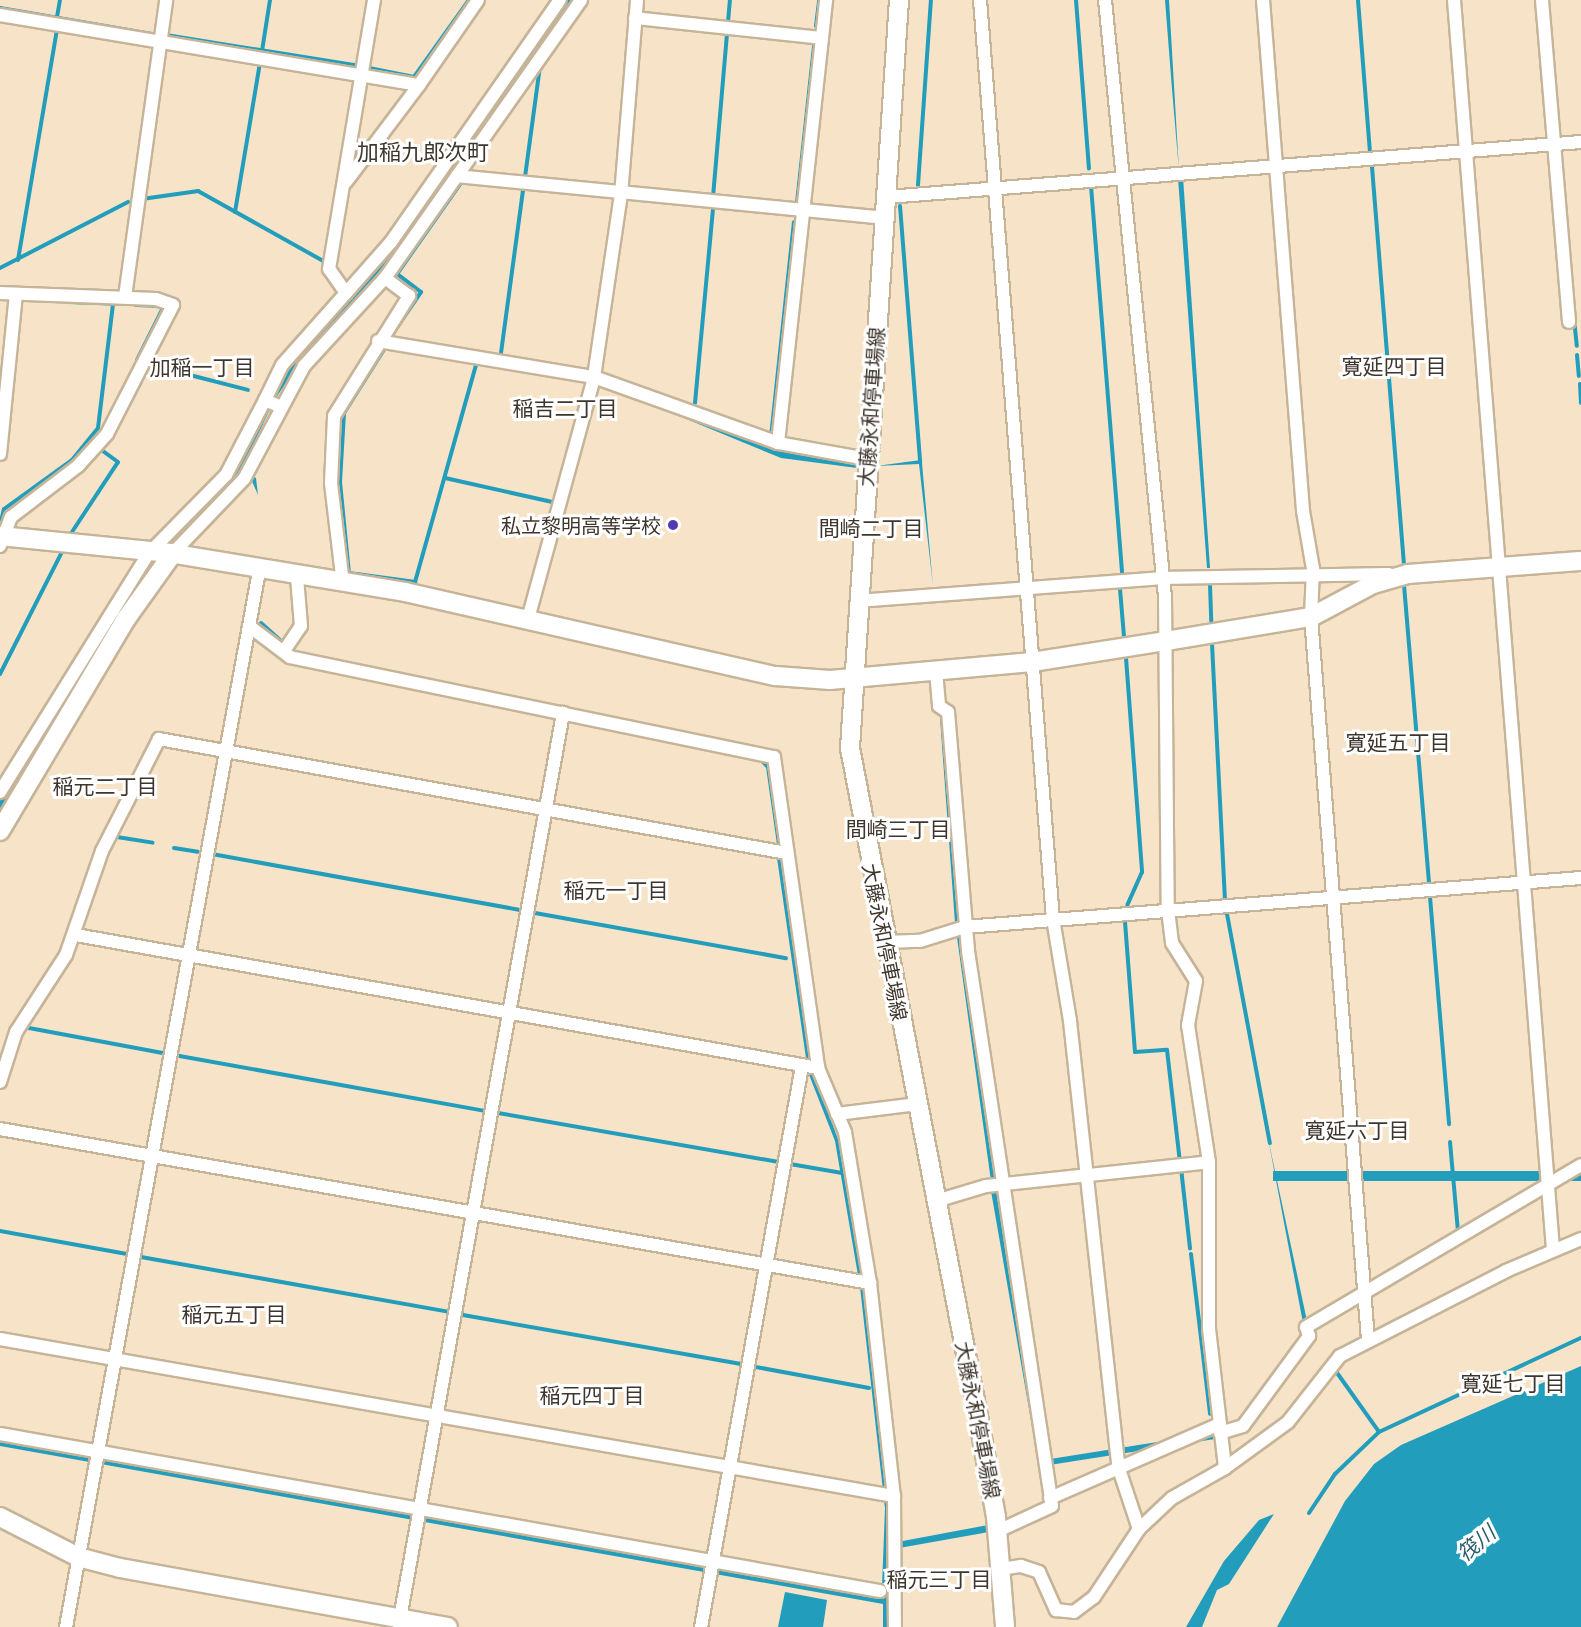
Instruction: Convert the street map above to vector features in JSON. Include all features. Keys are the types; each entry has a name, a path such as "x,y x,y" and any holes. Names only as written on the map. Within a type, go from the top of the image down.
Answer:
{"street":[{"path":"125,297 166,0"},
{"path":"346,293 328,269 346,182 374,0"},
{"path":"346,182 419,85 478,0"},
{"path":"0,831 126,619 160,552 245,476 282,364 392,242 560,0"},
{"path":"0,792 160,552 226,475 271,403 324,342 385,278 581,0"},
{"path":"528,619 594,377 621,195 637,0"},
{"path":"773,441 804,213 826,0"},
{"name":"大藤永和停車場線","path":"899,0 857,601 850,748 998,1531 1005,1627"},
{"path":"980,0 1053,920 1086,1175 1120,1474 1139,1529"},
{"path":"1105,0 1119,179 1153,461 1166,641 1168,910 1172,942 1196,981 1188,1025 1209,1162 1208,1307 1225,1468"},
{"path":"1263,0 1311,579 1311,617 1335,897 1368,1339"},
{"path":"1454,0 1553,1250"},
{"path":"1542,0 1569,322"},
{"path":"0,15 362,73 419,85"},
{"path":"635,18 822,38"},
{"path":"887,196 1581,142"},
{"path":"457,176 621,195 885,219"},
{"path":"343,584 331,483 334,416 378,341 409,296 385,278"},
{"path":"0,293 125,297 169,301 173,310 107,434 78,466 11,517 1,539 160,552 528,619 776,676 852,680 1032,662 1311,617 1373,584 1407,574"},
{"path":"0,454 16,294"},
{"path":"378,341 594,377 773,441 867,459"},
{"path":"857,601 1026,590 1160,578 1311,579 1581,561"},
{"path":"66,1627 222,754 259,571"},
{"path":"284,651 301,626 297,577"},
{"path":"249,626 284,651 774,757 810,1067 765,1268 701,1627"},
{"path":"936,671 939,706 948,712 961,927 1052,1506 998,1531"},
{"path":"399,1623 563,713"},
{"path":"0,1082 16,1032 76,935 102,850 159,739 222,754 786,853"},
{"path":"885,942 920,940 961,927 1581,878"},
{"path":"76,935 510,1011 810,1067 845,1132 888,1495 895,1537 896,1627"},
{"path":"837,1114 917,1104"},
{"path":"0,1129 765,1268 864,1283"},
{"path":"936,1201 1001,1184 1209,1162"},
{"path":"1050,1498 1120,1474 1220,1428 1243,1426 1309,1336 1306,1328 1365,1299 1549,1191 1581,1165"},
{"path":"1001,1569 1022,1566 1039,1572 1056,1610 1074,1612 1094,1597 1139,1529 1172,1498 1225,1468 1288,1422 1340,1356 1368,1339 1553,1250 1581,1239"},
{"path":"0,1339 888,1495"},
{"path":"0,1434 96,1457 712,1566 880,1591"},
{"path":"0,1517 78,1557 399,1623 448,1627"}],"water":[{"path":"565,0 575,0 391,260 311,347 275,399 241,470 256,478 258,495 251,479 240,474 146,574 0,815 0,801 142,569 223,487 287,366"},
{"path":"1165,0 1169,0 1179,171 1172,89"},
{"path":"1183,177 1210,568 1207,568 1178,178"},
{"path":"604,385 767,447 858,462 857,468 781,458"},
{"path":"921,460 933,586 919,464 876,466"},
{"path":"940,718 945,718 996,1180 991,1181 955,923"},
{"path":"777,858 781,860 813,1071 839,1142 864,1291 892,1543 988,1525 989,1532 888,1550 889,1627 883,1627 883,1604 0,1446 0,1439 882,1587 885,1508 860,1287 835,1141 808,1072"},
{"path":"1268,1138 1307,1321 1303,1323"},
{"path":"1273,1171 1581,1171 1581,1181 1273,1181"},
{"path":"996,1189 1046,1496 1045,1501 991,1191"},
{"name":"筏川","path":"1581,1366 1581,1627 1277,1627 1345,1501 1374,1464 1401,1445"},
{"path":"1214,1433 1215,1439 1048,1465 1047,1459"},
{"path":"1274,1514 1229,1584 1217,1590 1202,1627 1186,1627 1224,1561 1259,1520"},
{"path":"785,1592 827,1600 823,1627 778,1627"}],"waterway":[{"path":"57,17 60,0"},
{"path":"262,51 270,0"},
{"path":"369,68 414,77 469,0"},
{"path":"728,22 730,0"},
{"path":"816,26 819,0"},
{"path":"918,185 931,0"},
{"path":"1076,0 1089,168"},
{"path":"1358,0 1370,151"},
{"path":"0,8 152,34"},
{"path":"18,260 57,29"},
{"path":"166,35 359,66"},
{"path":"713,197 727,35"},
{"path":"797,203 814,46"},
{"path":"235,212 260,62"},
{"path":"525,177 540,66"},
{"path":"1372,167 1404,564"},
{"path":"392,335 421,292 397,274 461,183"},
{"path":"1091,186 1122,572"},
{"path":"501,353 523,190"},
{"path":"142,199 198,191 323,261"},
{"path":"0,268 128,202"},
{"path":"900,206 920,462"},
{"path":"695,403 713,210"},
{"path":"771,437 794,222"},
{"path":"69,302 122,304"},
{"path":"0,526 4,509 72,460 98,428 113,304"},
{"path":"136,305 164,306 137,360"},
{"path":"1574,319 1577,346"},
{"path":"385,348 344,413 340,482 349,573 415,582 476,365"},
{"path":"1577,355 1579,376"},
{"path":"182,373 248,390"},
{"path":"1580,384 1581,403"},
{"path":"70,535 118,462 99,448"},
{"path":"445,478 552,502"},
{"path":"0,674 63,550"},
{"path":"1210,585 1211,621"},
{"path":"1404,585 1429,883"},
{"path":"1120,589 1124,637"},
{"path":"261,623 283,643"},
{"path":"1212,644 1225,899"},
{"path":"1126,658 1142,872 1127,905"},
{"path":"761,760 768,767 779,844"},
{"path":"117,837 153,843"},
{"path":"174,848 198,852"},
{"path":"212,854 520,910"},
{"path":"1430,897 1449,1124"},
{"path":"535,913 786,958"},
{"path":"1227,914 1270,1143"},
{"path":"1125,922 1135,1052 1167,1050 1180,1162"},
{"path":"29,1028 163,1053"},
{"path":"174,1055 486,1111"},
{"path":"498,1113 779,1162"},
{"path":"1450,1142 1458,1232"},
{"path":"790,1164 842,1173"},
{"path":"1181,1168 1190,1248"},
{"path":"0,1231 127,1254"},
{"path":"1191,1254 1210,1414"},
{"path":"141,1257 449,1312"},
{"path":"463,1315 740,1364"},
{"path":"1309,1513 1335,1474 1379,1432 1581,1338"},
{"path":"756,1367 869,1388"},
{"path":"1335,1370 1379,1432"}],"place":[{"name":"私立黎明高等学校","path":"673,525"}],"district":[{"name":"加稲九郎次町","path":"423,153"},
{"name":"寛延四丁目","path":"1394,366"},
{"name":"加稲一丁目","path":"202,367"},
{"name":"稲吉二丁目","path":"565,408"},
{"name":"間崎二丁目","path":"871,528"},
{"name":"寛延五丁目","path":"1398,742"},
{"name":"稲元二丁目","path":"105,786"},
{"name":"間崎三丁目","path":"898,829"},
{"name":"稲元一丁目","path":"616,890"},
{"name":"寛延六丁目","path":"1357,1130"},
{"name":"稲元五丁目","path":"234,1314"},
{"name":"寛延七丁目","path":"1513,1383"},
{"name":"稲元四丁目","path":"592,1395"},
{"name":"稲元三丁目","path":"939,1579"}]}
